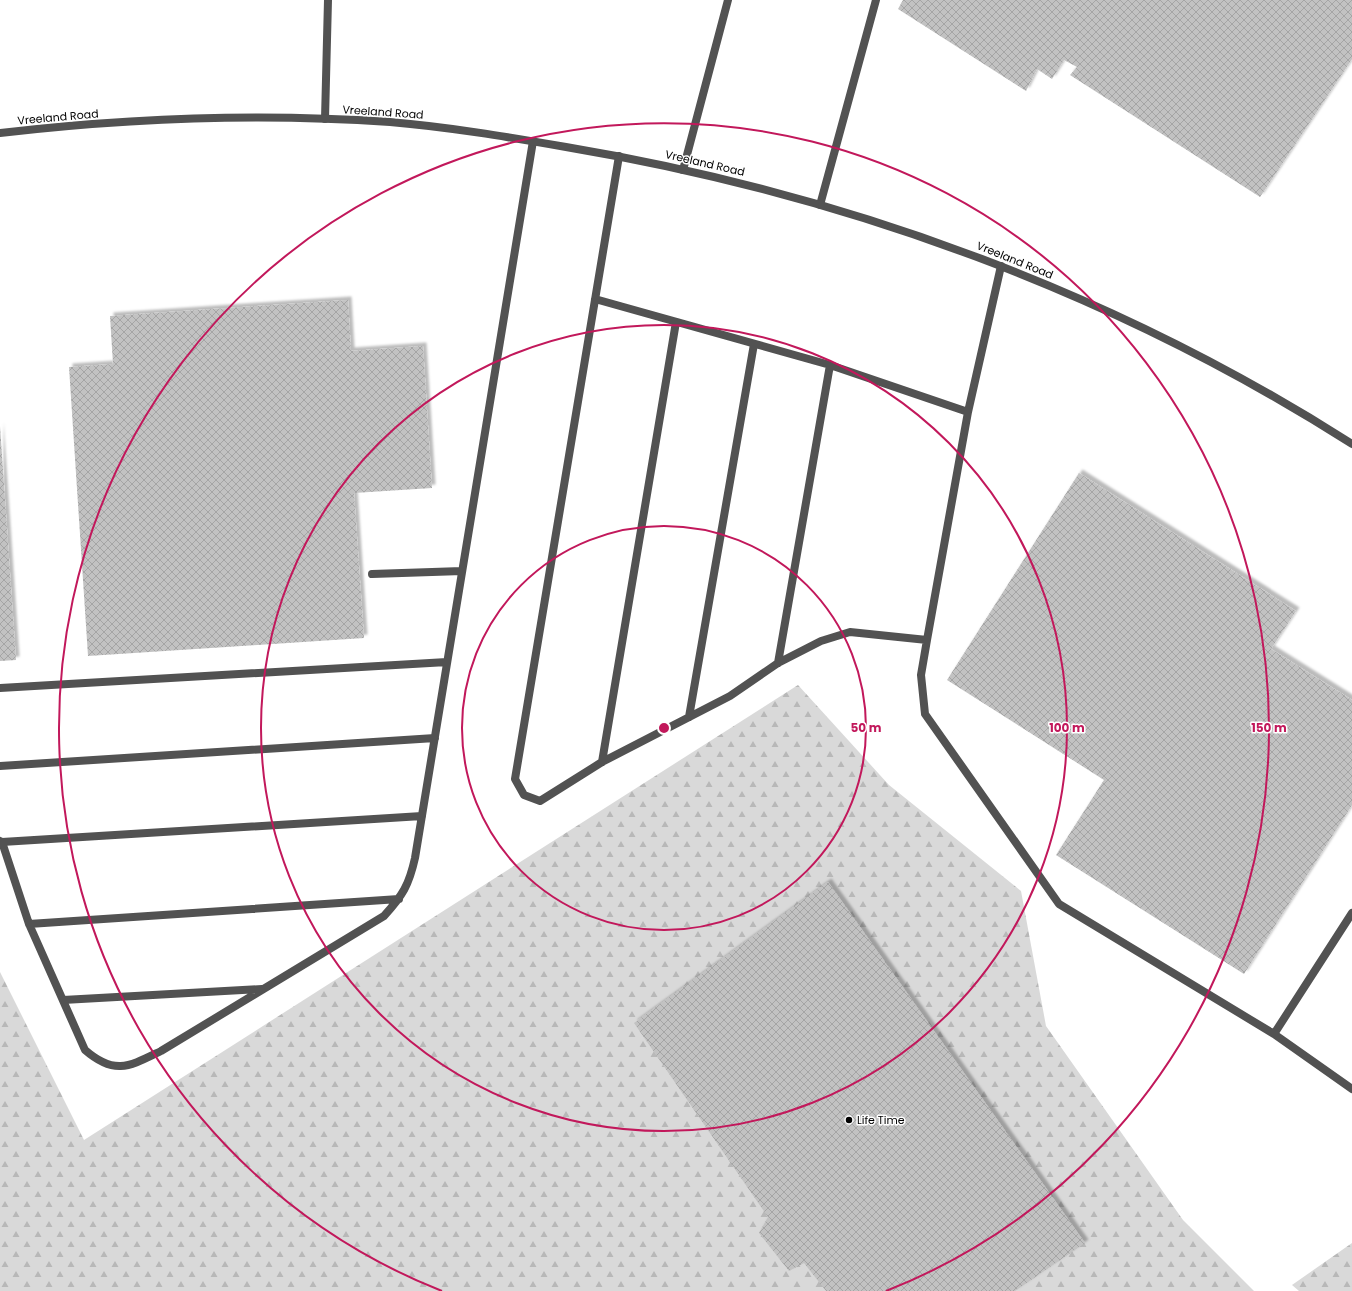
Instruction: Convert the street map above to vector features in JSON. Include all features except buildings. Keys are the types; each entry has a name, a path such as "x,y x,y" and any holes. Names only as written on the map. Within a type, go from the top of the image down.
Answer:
{"street":[{"path":"325,120 328,0"},
{"path":"683,170 728,0"},
{"path":"820,205 876,0"},
{"name":"Vreeland Road","path":"0,133 42,128 171,119 300,117 325,120 392,122 484,133 619,156 755,186 879,222 1001,266 1103,308 1202,357 1299,410 1352,444"},
{"path":"422,816 1,841 29,924 85,1050 98,1061 116,1066 133,1064 161,1051 384,916 399,899 410,882 422,816 532,141"},
{"path":"619,156 515,779 524,794 540,801 602,762 730,696 778,663 821,641 850,632 927,640"},
{"path":"1001,266 968,412 921,675 925,714 1059,904 1274,1034 1352,1089"},
{"path":"595,299 830,365 968,412"},
{"path":"602,762 676,322"},
{"path":"689,717 754,344"},
{"path":"778,663 830,365"},
{"path":"372,574 462,571"},
{"path":"0,688 447,662"},
{"path":"0,766 435,738"},
{"path":"29,924 399,899"},
{"path":"1274,1034 1352,913"},
{"path":"63,1000 264,988"}],"green space":[{"path":"798,685 889,785 1021,891 1046,1026 1183,1220 1254,1291 0,1291 0,972 84,1140"},
{"path":"1352,1243 1352,1291 1299,1291 1292,1285"}],"place":[{"name":"Life Time","path":"849,1120"}]}
